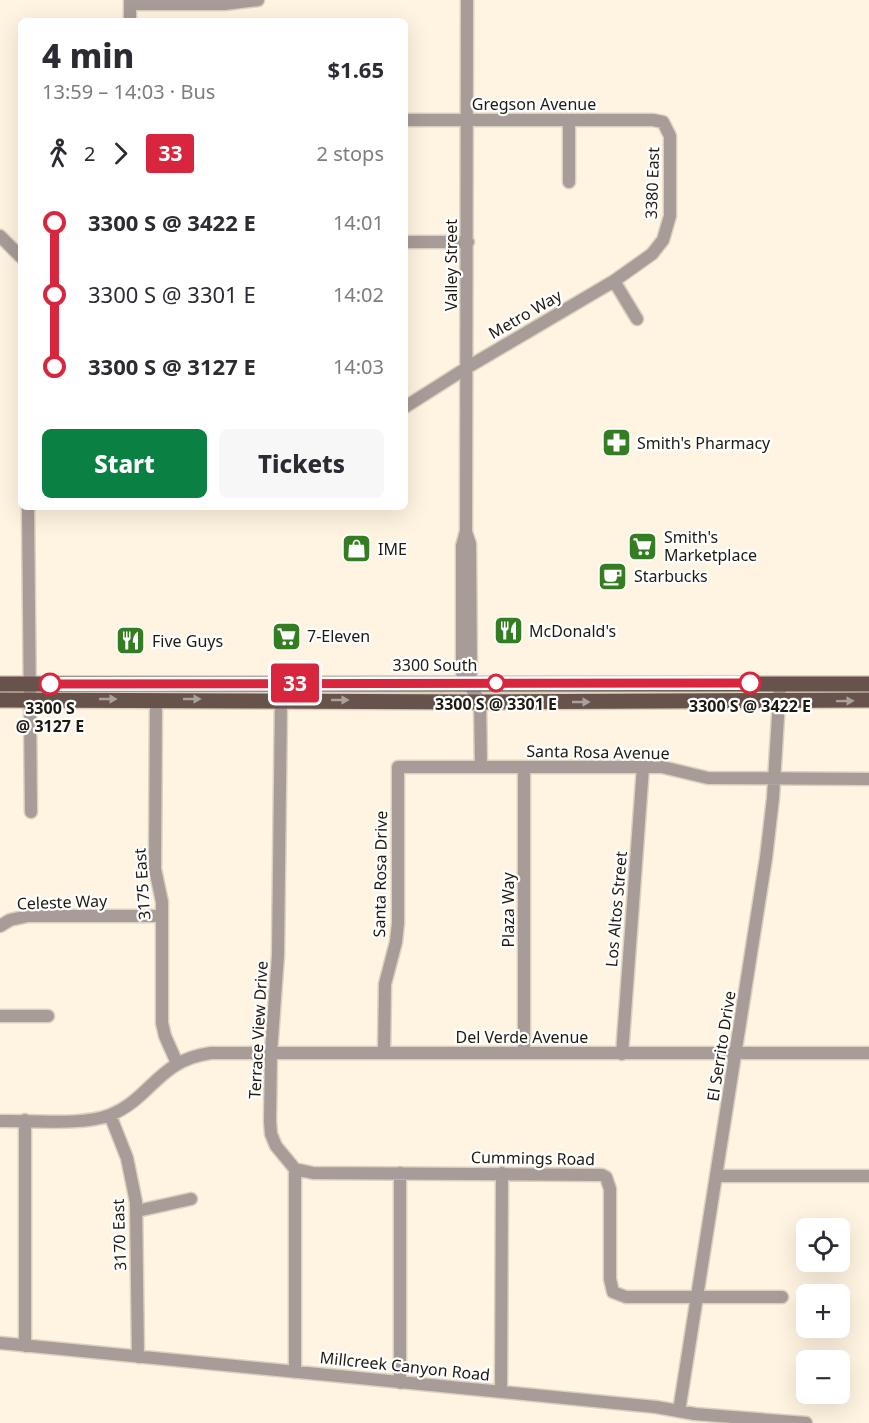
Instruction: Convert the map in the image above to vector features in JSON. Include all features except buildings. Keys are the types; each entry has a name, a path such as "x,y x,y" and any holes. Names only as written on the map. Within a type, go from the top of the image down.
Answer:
{"main road":[{"name":"3300 South","path":"0,700 30,692 287,683 869,684"},
{"name":"3300 South","path":"0,684 30,692 156,699 480,702 869,700"}],"street":[{"path":"130,18 130,2 224,4 258,0"},
{"name":"Valley Street","path":"467,0 468,367 466,531 462,546 462,673 467,683"},
{"name":"Gregson Avenue","path":"408,120 652,120 663,122"},
{"path":"569,120 569,182"},
{"name":"3380 East","path":"659,246 670,216 670,136 663,122"},
{"path":"0,237 18,254"},
{"path":"408,242 468,242"},
{"name":"Metro Way","path":"408,406 468,367 644,262 659,246"},
{"path":"614,281 637,319"},
{"path":"28,510 30,812"},
{"name":"Terrace View Drive","path":"287,683 281,700 278,955 271,1053 271,1134 276,1146 295,1169"},
{"path":"467,683 480,702 481,767"},
{"name":"El Serrito Drive","path":"680,1411 768,850 780,684"},
{"name":"3175 East","path":"156,699 155,869 162,902 162,1023 167,1042 177,1063"},
{"name":"Santa Rosa Avenue","path":"398,767 643,767 674,768 708,778 869,779"},
{"name":"Santa Rosa Drive","path":"384,1053 385,984 396,942 398,923 398,767"},
{"name":"Plaza Way","path":"524,767 524,1053"},
{"name":"Los Altos Street","path":"622,1053 643,767"},
{"name":"Celeste Way","path":"0,926 10,920 28,916 162,916"},
{"path":"0,1016 48,1016"},
{"name":"Del Verde Avenue","path":"110,1115 133,1101 162,1073 177,1063 210,1053 869,1053"},
{"path":"0,1120 87,1120 110,1115"},
{"name":"3170 East","path":"110,1115 130,1170 137,1211 138,1357"},
{"path":"25,1120 25,1346"},
{"path":"295,1169 295,1372"},
{"name":"Cummings Road","path":"295,1169 313,1173 592,1174 606,1177 610,1188 610,1279 613,1292 626,1297 697,1297"},
{"path":"400,1173 400,1383"},
{"path":"501,1392 502,1173"},
{"path":"716,1176 869,1176"},
{"path":"137,1211 191,1198"},
{"path":"697,1297 782,1296"},
{"name":"Millcreek Canyon Road","path":"0,1343 501,1392 695,1414 806,1423"}],"bus line":[{"name":"33","path":"50,684 750,683"}],"place":[{"name":"Smith's Pharmacy","path":"616,443"},
{"name":"Smith's Marketplace","path":"643,546"},
{"name":"IME","path":"357,549"},
{"name":"Starbucks","path":"613,576"},
{"name":"McDonald's","path":"508,631"},
{"name":"7-Eleven","path":"286,636"},
{"name":"Five Guys","path":"131,641"},
{"name":"3300 S @ 3301 E","path":"496,683"},
{"name":"3300 S @ 3422 E","path":"750,683"},
{"name":"3300 S @ 3127 E","path":"50,684"}]}
